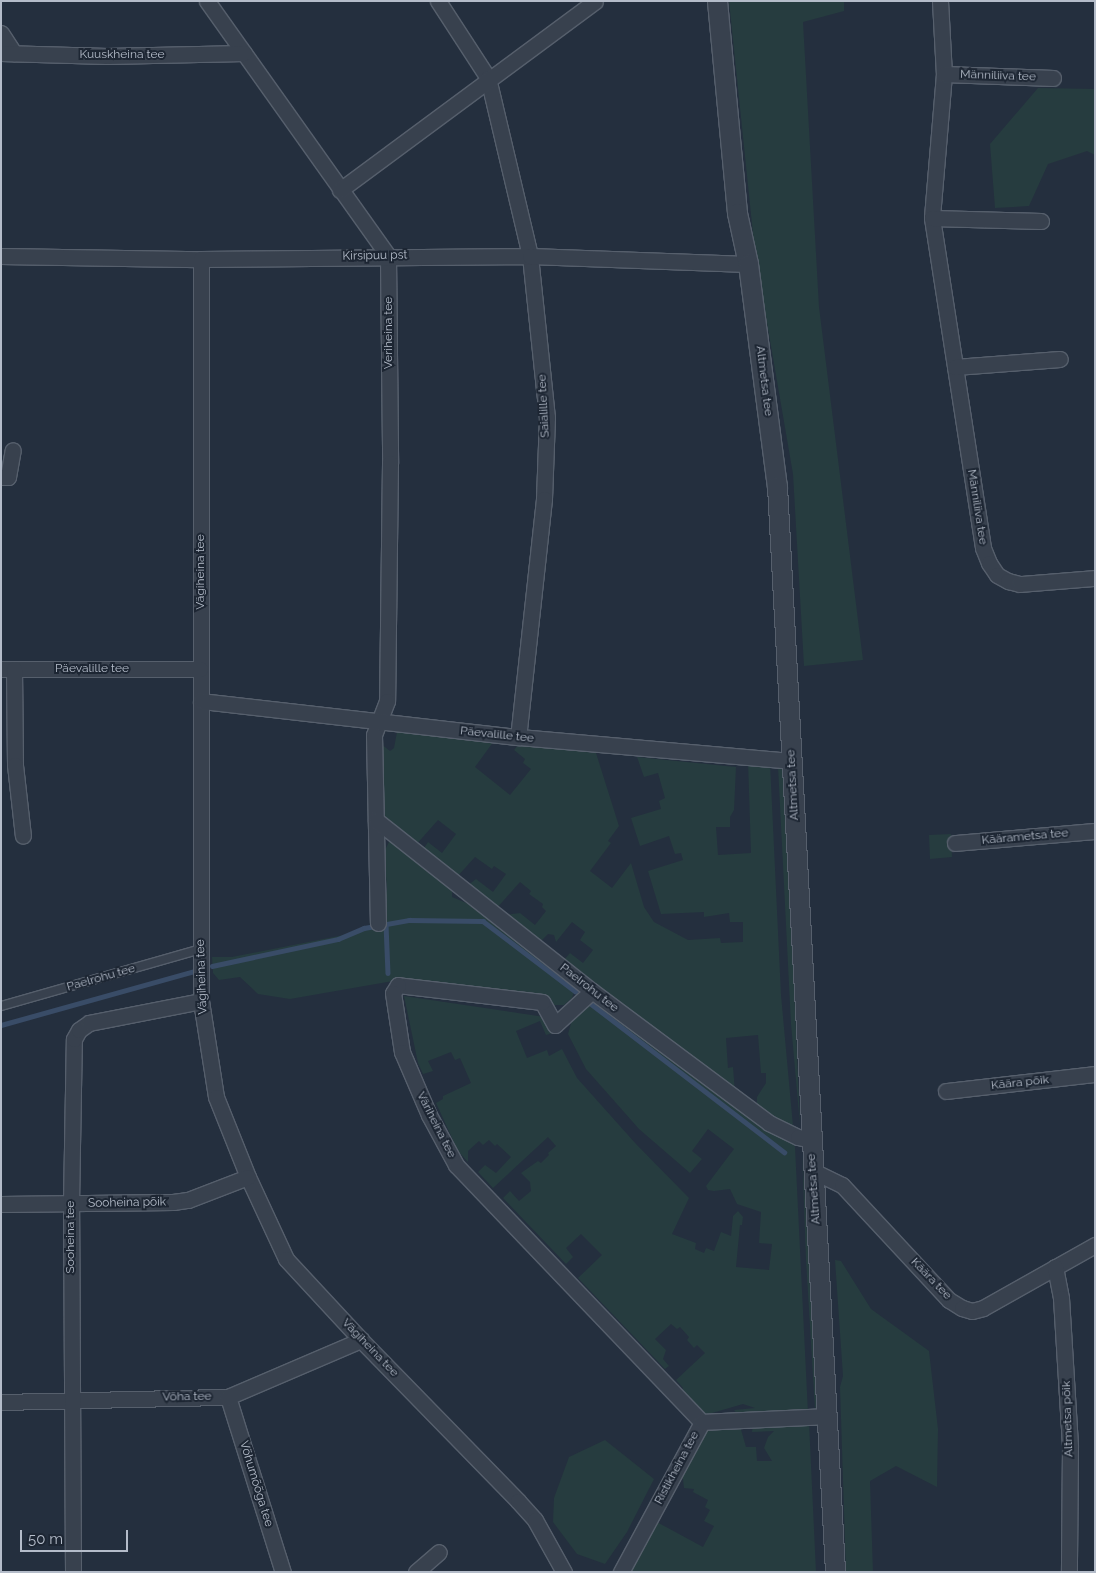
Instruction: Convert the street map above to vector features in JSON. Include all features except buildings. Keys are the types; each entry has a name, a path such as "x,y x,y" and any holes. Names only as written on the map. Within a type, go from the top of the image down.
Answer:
{"street":[{"path":"207,1 388,256"},
{"name":"Saialille tee","path":"438,1 488,78 530,256 547,417 544,499 518,738"},
{"path":"340,190 488,78 595,1"},
{"name":"Altmetsa tee","path":"717,1 737,213 748,264 777,486 835,1572"},
{"name":"Männiliiva tee","path":"940,1 944,74 932,218 983,548 989,563 997,574 1020,584 1095,578"},
{"path":"1,33 8,53"},
{"name":"Kuuskheina tee","path":"8,53 107,56 244,53"},
{"name":"Männiliiva tee","path":"944,74 1053,78"},
{"path":"932,218 1041,221"},
{"name":"Kirsipuu pst","path":"1,256 201,259 530,256 748,264"},
{"name":"Veriheina tee","path":"380,722 387,701 390,473 388,256"},
{"name":"Vägiheina tee","path":"201,259 201,1001 216,1097 248,1177 286,1259 361,1340 524,1507 550,1544 564,1572"},
{"path":"954,367 1060,359"},
{"path":"1,477 8,477 14,450"},
{"name":"Päevalille tee","path":"22,836 8,669 200,669"},
{"name":"Päevalille tee","path":"202,701 518,738 792,761"},
{"path":"378,923 374,735 380,722"},
{"name":"Paelrohu tee","path":"376,820 592,991 769,1122 798,1137 811,1140"},
{"name":"Käärametsa tee","path":"955,844 1095,831"},
{"name":"Väriheina tee","path":"592,991 555,1025 542,1002 398,985 393,993 402,1052 429,1116 456,1165 702,1422"},
{"name":"Sooheina tee","path":"73,1572 71,1204 72,1050 74,1038 79,1030 89,1023 99,1020 201,1001"},
{"name":"Käära põik","path":"946,1091 1095,1074"},
{"name":"Käära tee","path":"813,1170 842,1185 949,1300 962,1308 972,1311 983,1308 1095,1245"},
{"name":"Sooheina põik","path":"1,1204 181,1201 248,1177"},
{"name":"Altmetsa põik","path":"1055,1267 1061,1298 1069,1430 1069,1572"},
{"name":"Võha tee","path":"1,1402 228,1397 361,1340"},
{"name":"Võhumõõga tee","path":"228,1397 283,1572"},
{"name":"Ristikheina tee","path":"621,1572 702,1422 827,1416"},
{"path":"416,1572 439,1552"}],"lane":[{"name":"Paelrohu tee","path":"1,1006 201,949"}],"green space":[{"path":"729,1 844,1 844,11 803,22 819,307 863,660 804,666 793,474 755,253"},
{"path":"1038,88 1095,89 1095,155 1087,151 1048,164 1029,206 995,208 990,144"},
{"path":"395,727 494,741 475,767 510,795 531,769 523,763 525,759 514,750 519,744 596,753 619,826 608,841 611,843 590,871 612,888 631,863 644,907 654,922 688,940 720,938 721,943 743,942 743,922 730,922 729,913 704,917 704,912 661,914 648,871 683,860 681,853 675,854 669,836 640,846 631,818 661,809 659,801 665,798 658,773 644,777 637,757 736,767 734,810 730,817 730,827 716,827 718,855 751,853 748,761 770,763 781,995 793,1126 789,1128 757,1109 757,1097 766,1083 766,1073 761,1073 758,1035 726,1038 728,1068 733,1067 735,1092 563,961 570,953 583,963 593,950 580,940 585,932 572,922 556,942 554,935 548,934 542,940 542,945 503,915 520,913 535,925 546,911 542,907 543,904 529,894 531,891 520,882 496,909 467,886 476,879 493,892 506,874 494,866 492,869 475,857 456,878 422,851 428,842 442,853 456,834 438,820 415,846 381,818 381,744 390,751 394,748 397,732"},
{"path":"778,766 785,770 800,1125 791,1024"},
{"path":"951,834 952,857 930,859 929,835"},
{"path":"389,842 395,843 452,886 452,897 481,909 576,986 572,998 564,1005 554,1005 536,995 457,984 393,981 290,999 258,994 240,977 219,980 213,973 212,957 232,957 364,931 382,917 387,888 384,852"},
{"path":"404,996 545,1017 553,1033 546,1035 540,1021 516,1031 527,1058 547,1050 549,1056 562,1049 577,1078 636,1144 689,1198 672,1234 696,1243 695,1249 704,1253 706,1248 714,1251 721,1232 731,1236 733,1216 738,1211 743,1217 742,1225 740,1225 736,1267 769,1270 772,1244 759,1243 761,1212 737,1204 730,1189 714,1191 708,1190 706,1186 734,1149 708,1129 692,1151 702,1159 690,1173 639,1129 586,1069 568,1034 574,1013 592,999 791,1140 795,1147 808,1413 738,1415 734,1410 755,1408 743,1404 688,1420 675,1406 683,1388 676,1380 705,1353 697,1345 694,1348 687,1340 689,1337 680,1327 677,1329 671,1324 655,1339 666,1350 663,1359 669,1366 665,1369 578,1278 602,1255 581,1234 566,1248 573,1257 566,1264 503,1198 510,1191 519,1201 531,1191 530,1182 521,1173 538,1161 541,1163 556,1146 548,1137 493,1188 478,1172 485,1165 496,1173 511,1157 497,1144 495,1146 489,1140 483,1145 479,1141 468,1151 468,1162 458,1151 436,1103 443,1099 443,1096 471,1083 460,1058 455,1060 451,1052 428,1061 433,1071 423,1074 418,1063"},
{"path":"802,1152 818,1403 815,1409 806,1260"},
{"path":"835,1260 841,1261 871,1309 929,1351 938,1429 937,1487 896,1466 870,1481 873,1572 846,1572 840,1387 843,1376"},
{"path":"809,1422 816,1572 625,1572 655,1521 703,1547 714,1526 704,1521 710,1510 705,1507 708,1500 693,1492 694,1489 684,1488 683,1479 680,1477 701,1435 708,1429 717,1426 740,1426 746,1447 756,1447 757,1461 772,1461 764,1448 768,1437 774,1431 752,1432 753,1425"},
{"path":"605,1440 654,1479 627,1532 605,1564 577,1554 553,1522 554,1498 569,1457"}],"waterway":[{"path":"212,966 338,939 364,928 409,920 483,921 575,991"},
{"path":"386,924 388,973"},
{"path":"1,1025 194,971"},
{"path":"590,1003 784,1152"}]}
